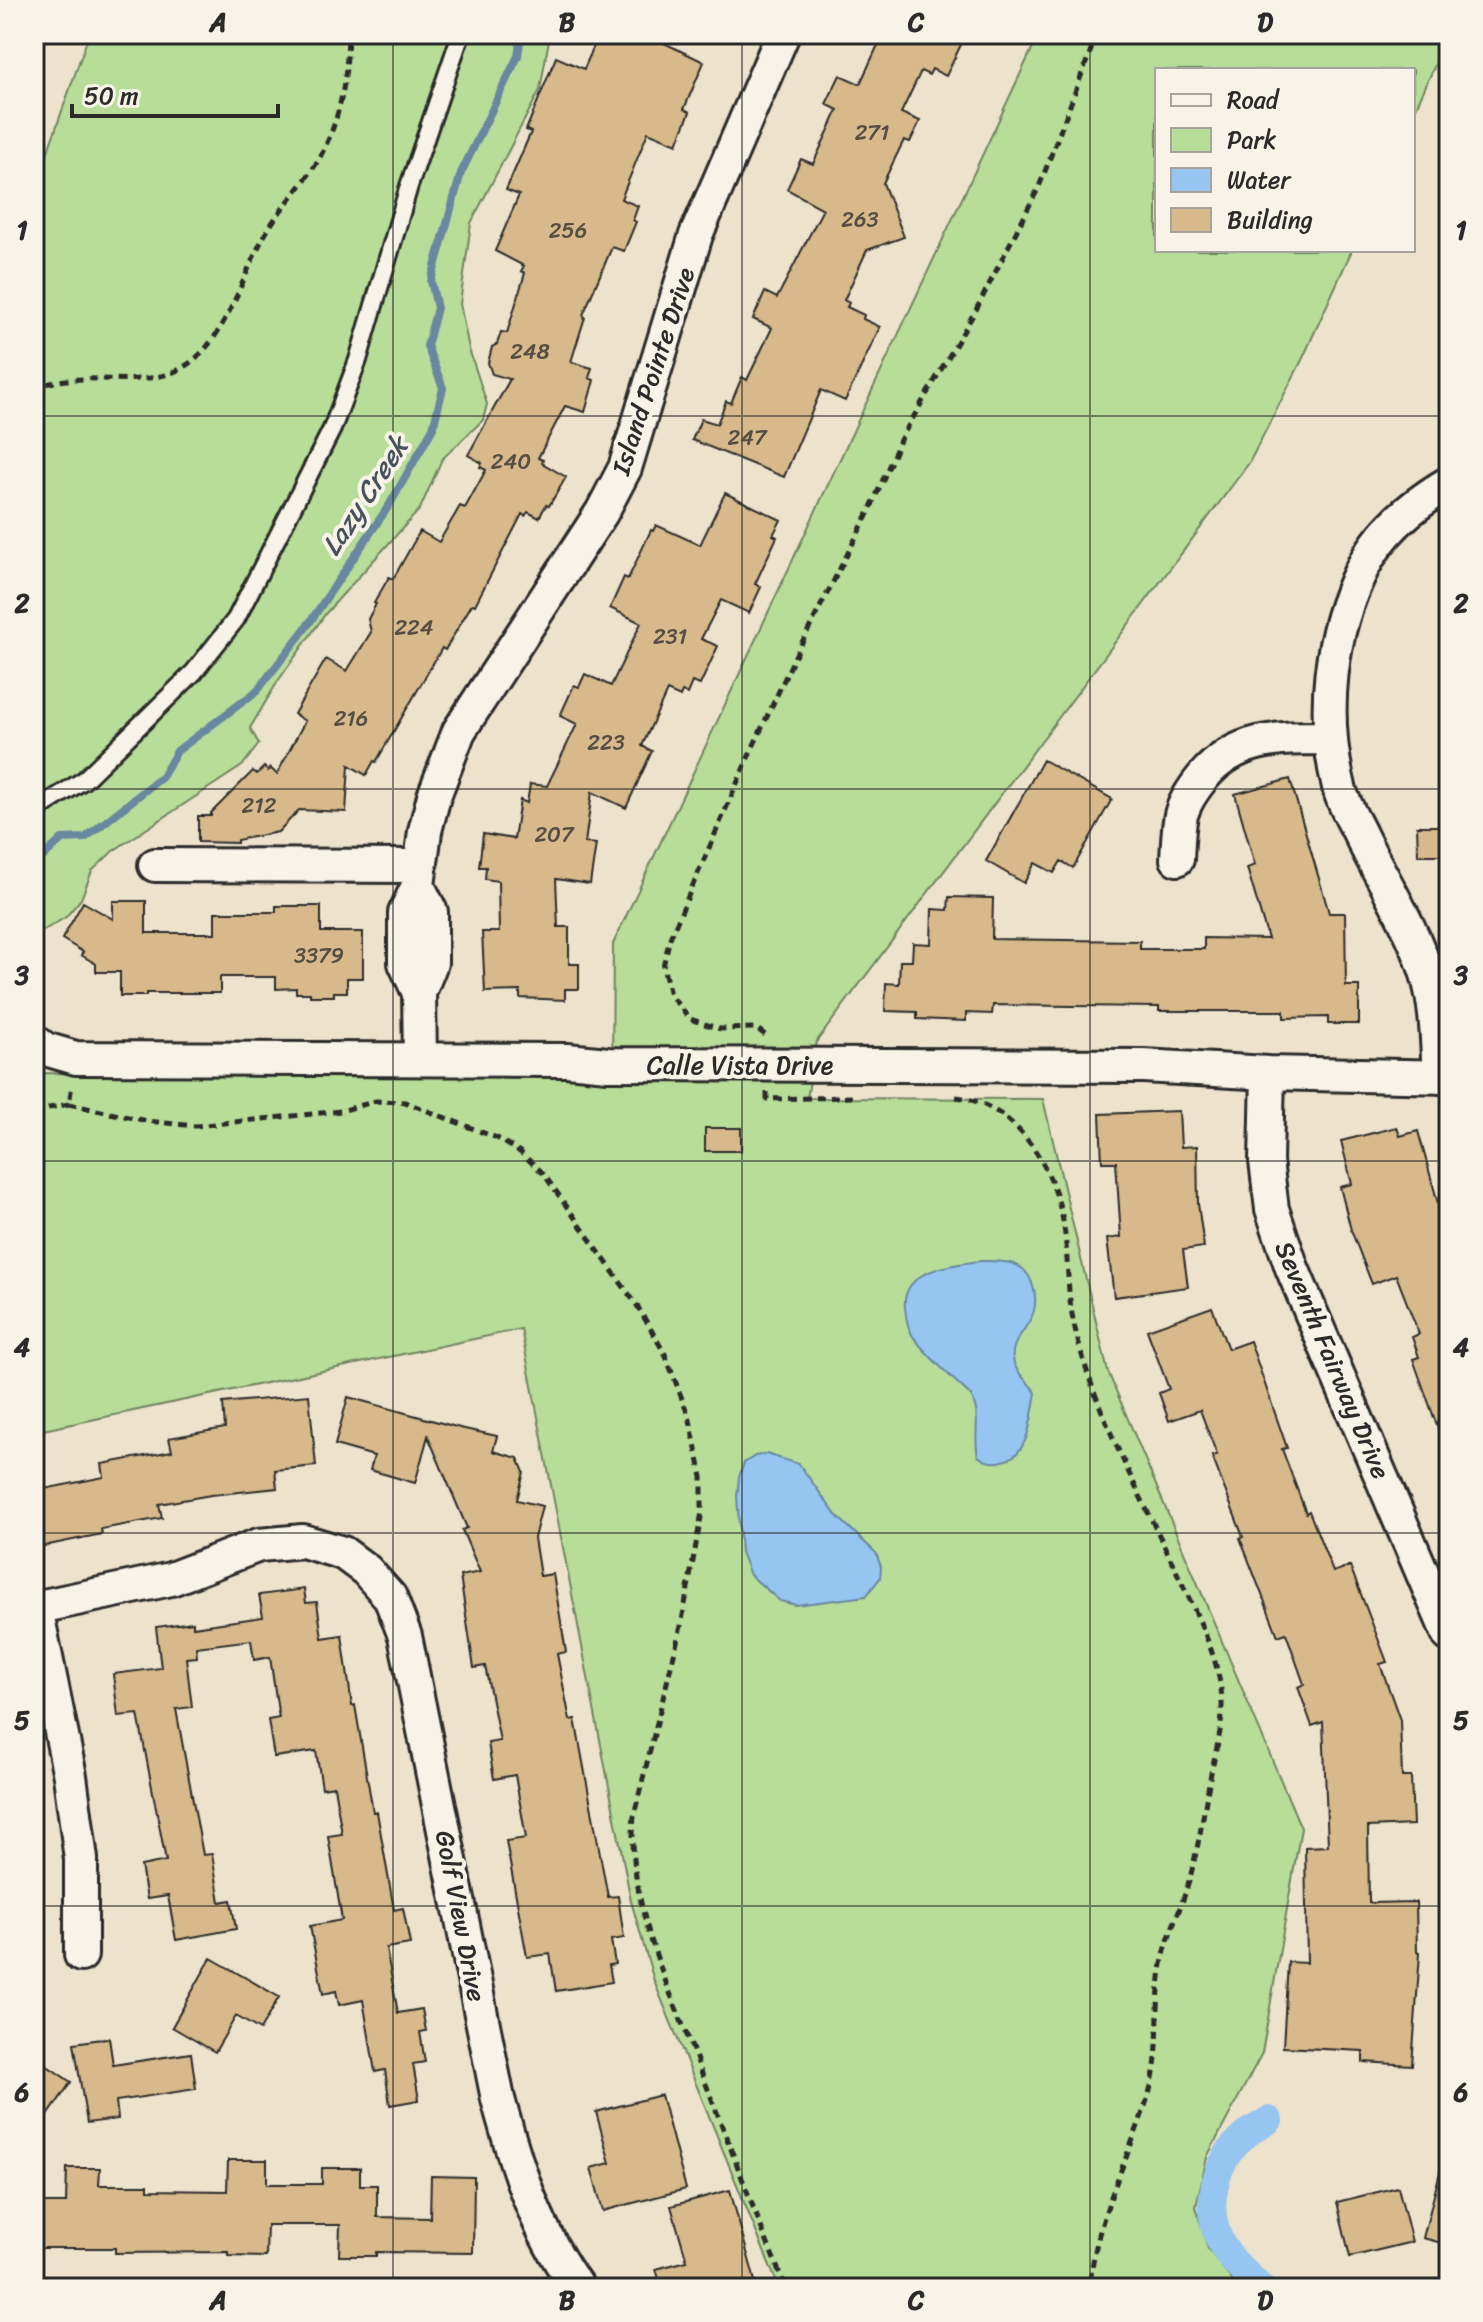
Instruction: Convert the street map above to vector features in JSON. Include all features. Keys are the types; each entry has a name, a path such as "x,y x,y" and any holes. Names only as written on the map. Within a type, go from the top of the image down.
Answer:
{"street":[{"name":"Island Pointe Drive","path":"419,876 434,796 459,731 602,512 625,468 696,235 783,34"},
{"path":"1444,1077 1427,975 1339,789 1330,738 1334,657 1339,629 1363,565 1407,512 1449,483"},
{"path":"1177,859 1182,813 1192,789 1216,761 1246,745 1283,738 1330,738"},
{"path":"155,865 419,876 431,912 431,963 419,993 420,1059"},
{"name":"Calle Vista Drive","path":"34,1041 45,1049 76,1058 420,1059 767,1066 1143,1066 1268,1073 1444,1077"},
{"name":"Seventh Fairway Drive","path":"1268,1073 1266,1161 1272,1209 1292,1268 1449,1635"},
{"name":"Golf View Drive","path":"35,1608 171,1579 259,1545 303,1541 343,1553 366,1570 390,1597 405,1636 498,2099 515,2163 537,2220 575,2287"},
{"path":"35,1608 70,1776 81,1859 81,1955"}],"lane":[{"path":"34,811 84,780 194,672 236,619 332,429 358,360 409,186 461,34"}],"path":[{"path":"34,389 70,380 152,378 180,369 203,351 223,323 266,232 325,149 340,108 347,67 348,34"},
{"path":"861,1097 767,1099 766,1036 756,1028 720,1029 690,1019 670,995 663,966 670,938 795,656 869,512 900,440 977,308 1039,187 1097,34"},
{"path":"69,1104 76,1058"},
{"path":"949,1096 970,1099 994,1108 1021,1131 1043,1163 1058,1200 1063,1224 1073,1319 1086,1376 1198,1619 1218,1673 1223,1703 1189,1882 1164,1954 1160,1977 1157,2056 1150,2090 1104,2217 1090,2288"},
{"path":"34,1111 69,1104 147,1121 195,1126 341,1111 376,1101 405,1102 497,1138 520,1152 543,1173 638,1307 665,1354 690,1420 702,1477 702,1512 681,1626 634,1815 634,1872 657,1955 786,2288"}],"green space":[{"path":"89,34 550,34 540,90 471,223 460,304 469,349 487,404 483,420 442,459 420,509 326,613 278,681 250,728 259,744 242,766 113,851 92,871 81,899 66,917 34,936 34,191"},
{"path":"1039,34 1449,34 1415,110 1415,68 1155,68 1155,252 1351,252 1302,360 1249,463 817,1041 807,1098 1043,1099 1108,1372 1301,1828 1262,2053 1207,2157 1196,2207 1208,2249 1238,2288 779,2288 654,1981 631,1901 521,1329 34,1432 34,1073 612,1078 613,944"}],"water":[{"path":"980,1261 1018,1265 1028,1275 1035,1297 1031,1319 1015,1344 1013,1353 1018,1371 1036,1393 1028,1433 1019,1451 996,1462 978,1456 977,1418 971,1396 915,1340 905,1308 906,1295 919,1277 942,1267"},
{"path":"766,1454 799,1464 836,1515 876,1553 881,1567 880,1578 866,1596 796,1605 780,1601 750,1575 741,1552 737,1496 739,1477 744,1463"}],"building":[{"path":"599,34 667,34 664,43 704,62 684,109 690,112 677,144 648,132 621,199 638,206 633,220 636,222 624,251 612,247 583,315 585,317 571,362 592,368 589,378 594,380 585,412 565,406 538,458 566,477 539,518 528,512 525,516 522,514 475,605 472,604 445,650 442,648 376,762 366,775 349,765 346,812 299,810 278,832 237,840 237,843 198,842 198,816 211,816 253,771 257,774 264,767 277,774 305,721 294,714 326,659 347,671 371,632 368,619 374,603 389,577 393,579 420,531 439,542 460,506 465,508 486,470 480,467 482,463 468,455 510,379 492,374 488,363 492,347 497,344 501,332 507,333 525,273 521,271 524,266 495,251 519,195 506,190 531,132 526,130 556,57 584,69"},
{"path":"883,34 966,34 946,76 932,69 929,75 921,71 901,113 920,121 910,142 904,140 883,183 904,237 867,250 844,300 849,303 847,307 864,315 863,319 880,327 845,401 821,390 784,477 692,440 701,419 717,424 726,401 731,403 742,377 747,380 772,328 753,319 765,292 777,298 823,209 787,189 801,159 813,164 838,110 826,104 840,75 860,84"},
{"path":"725,493 781,520 773,535 777,537 755,584 761,587 749,613 721,600 701,639 718,646 700,685 692,682 687,694 682,692 680,697 667,691 642,746 652,751 626,808 592,792 585,843 596,844 590,884 556,879 558,927 569,927 569,964 579,964 579,989 565,989 565,1000 520,998 520,991 485,992 482,932 499,932 498,881 485,879 486,867 479,867 483,834 514,839 520,800 527,803 530,784 547,786 577,724 560,716 574,685 579,687 585,674 611,686 641,623 610,608 624,577 628,579 651,530 656,525 700,545"},
{"path":"1043,760 1112,799 1073,868 1061,861 1054,873 1035,863 1024,883 986,861"},
{"path":"1290,779 1329,913 1345,913 1346,986 1359,986 1359,1024 1328,1024 1328,1017 1284,1018 1284,1011 1159,1011 1159,1007 993,1005 992,1014 966,1013 966,1021 917,1019 917,1012 885,1011 886,983 899,984 900,961 912,961 913,943 931,944 932,909 948,910 949,897 993,898 992,939 1140,941 1140,949 1204,949 1204,938 1268,939 1247,868 1255,865 1235,794"},
{"path":"1417,826 1449,826 1449,855 1418,855"},
{"path":"113,901 146,901 146,933 215,933 215,912 276,912 276,906 321,906 321,932 363,932 363,978 347,978 347,992 334,992 334,996 310,996 310,993 296,993 296,988 276,989 276,977 220,977 220,993 120,996 120,972 96,972 96,964 62,939 83,902 113,919"},
{"path":"1179,1111 1181,1147 1197,1146 1198,1204 1204,1247 1183,1250 1188,1287 1114,1297 1107,1239 1121,1237 1116,1162 1102,1162 1100,1114"},
{"path":"1397,1127 1400,1136 1418,1131 1449,1243 1449,1450 1446,1451 1413,1359 1419,1357 1412,1337 1419,1334 1396,1275 1372,1284 1351,1230 1340,1187 1352,1184 1341,1141"},
{"path":"705,1128 741,1128 741,1151 705,1151"},
{"path":"1212,1307 1228,1349 1250,1341 1287,1448 1282,1449 1306,1513 1309,1511 1333,1572 1350,1566 1387,1662 1380,1664 1400,1720 1402,1777 1411,1777 1413,1825 1368,1827 1369,1903 1416,1902 1417,1952 1420,1953 1412,2065 1363,2062 1363,2051 1283,2047 1288,1962 1307,1963 1305,1847 1328,1846 1323,1722 1312,1726 1298,1687 1304,1684 1286,1633 1278,1636 1240,1538 1243,1537 1212,1456 1217,1455 1200,1410 1169,1421 1159,1393 1169,1389 1147,1330"},
{"path":"309,1395 316,1466 275,1470 277,1488 159,1504 162,1518 101,1529 102,1534 34,1548 34,1491 104,1477 102,1464 172,1451 169,1438 225,1428 223,1403"},
{"path":"348,1397 497,1436 493,1451 518,1458 524,1472 517,1500 542,1506 534,1538 540,1576 553,1574 566,1652 557,1654 570,1720 575,1719 608,1897 618,1896 624,1938 611,1940 615,1964 609,1965 612,1982 556,1991 550,1954 527,1957 506,1841 526,1838 515,1775 494,1779 488,1743 500,1741 485,1666 474,1668 460,1576 480,1572 462,1530 467,1528 428,1436 415,1483 370,1470 374,1456 335,1445"},
{"path":"304,1589 306,1603 317,1602 322,1638 342,1635 352,1706 355,1705 394,1910 403,1908 410,1944 386,1948 398,2013 422,2009 426,2031 420,2032 425,2062 413,2064 419,2100 390,2105 385,2070 375,2072 363,2000 339,2005 336,1991 323,1994 310,1926 342,1920 328,1836 342,1834 334,1786 322,1788 316,1751 274,1757 268,1720 279,1718 270,1657 254,1660 251,1640 196,1647 197,1657 186,1658 192,1707 176,1709 203,1855 212,1854 220,1902 231,1900 236,1929 176,1940 168,1896 147,1899 141,1866 166,1861 138,1714 118,1716 113,1674 161,1668 156,1627 193,1622 193,1627 263,1617 259,1595"},
{"path":"211,1958 279,1997 260,2030 236,2016 215,2052 172,2027"},
{"path":"109,2038 113,2065 191,2053 196,2089 116,2101 118,2119 87,2123 74,2043"},
{"path":"34,2057 71,2082 34,2136"},
{"path":"661,2095 686,2189 603,2211 591,2168 610,2163 596,2112"},
{"path":"228,2160 267,2160 267,2184 322,2184 322,2168 360,2168 360,2185 377,2185 377,2217 430,2218 431,2176 474,2177 473,2253 376,2252 376,2256 339,2256 340,2225 267,2225 266,2257 228,2256 228,2252 115,2253 115,2248 34,2248 34,2203 66,2203 67,2168 100,2168 99,2185 148,2185 148,2190 227,2191"},
{"path":"1441,2168 1449,2168 1449,2245 1423,2238"},
{"path":"1398,2187 1412,2242 1350,2257 1337,2202"},
{"path":"730,2190 755,2281 729,2288 662,2288 656,2269 687,2261 671,2206"}],"waterway":[{"name":"Lazy Creek","path":"34,865 62,839 85,838 162,777 177,751 257,691 308,625 390,504 433,428 443,388 427,346 437,308 431,281 461,173 518,56 521,34"},
{"path":"1261,2288 1223,2248 1215,2228 1213,2200 1219,2172 1233,2147 1269,2120"}]}
